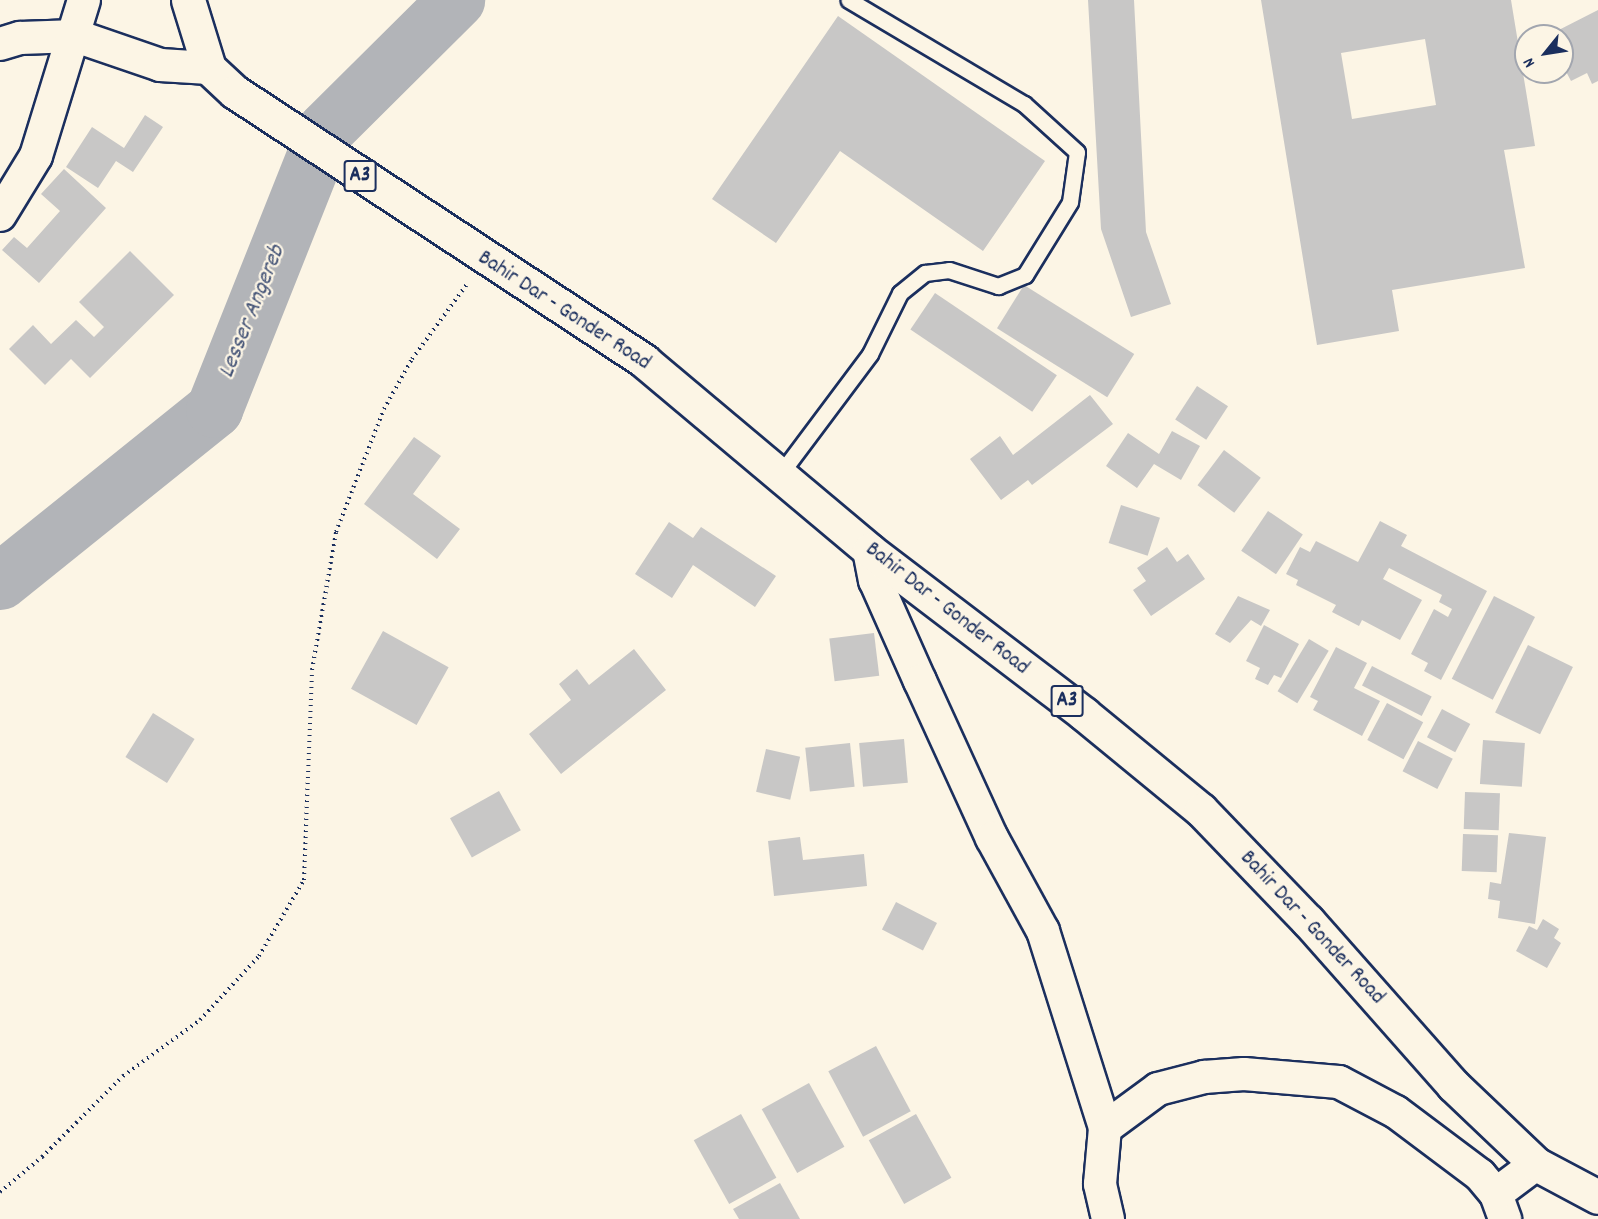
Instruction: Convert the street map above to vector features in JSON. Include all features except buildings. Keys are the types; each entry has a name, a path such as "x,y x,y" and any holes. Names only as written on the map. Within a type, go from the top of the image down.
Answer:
{"highway":[{"path":"188,0 209,68"},
{"name":"Bahir Dar - Gonder Road","path":"209,68 235,92 485,260 644,361 781,473 869,550 1201,810 1308,921 1453,1085 1536,1164 1598,1197"}],"street":[{"path":"0,215 36,156 76,36 84,0"},
{"path":"0,44 20,38 76,36 160,65 209,68"},
{"path":"869,550 875,580 924,691 992,838 1043,931 1105,1128 1101,1184 1108,1219"},
{"path":"1105,1128 1158,1089 1204,1077 1244,1074 1339,1082 1396,1112 1480,1175 1500,1206 1536,1164"}],"lane":[{"path":"781,473 870,354 900,293 925,273 949,270 998,286 1025,275 1070,202 1076,162 1077,152 1024,104 849,0"}],"path":[{"path":"0,1192 42,1158 123,1076 200,1020 259,956 304,880 312,670 336,532 384,408 412,359 485,260"}],"waterway":[{"name":"Lesser Angereb","path":"0,581 214,409 325,130 456,0"}]}
